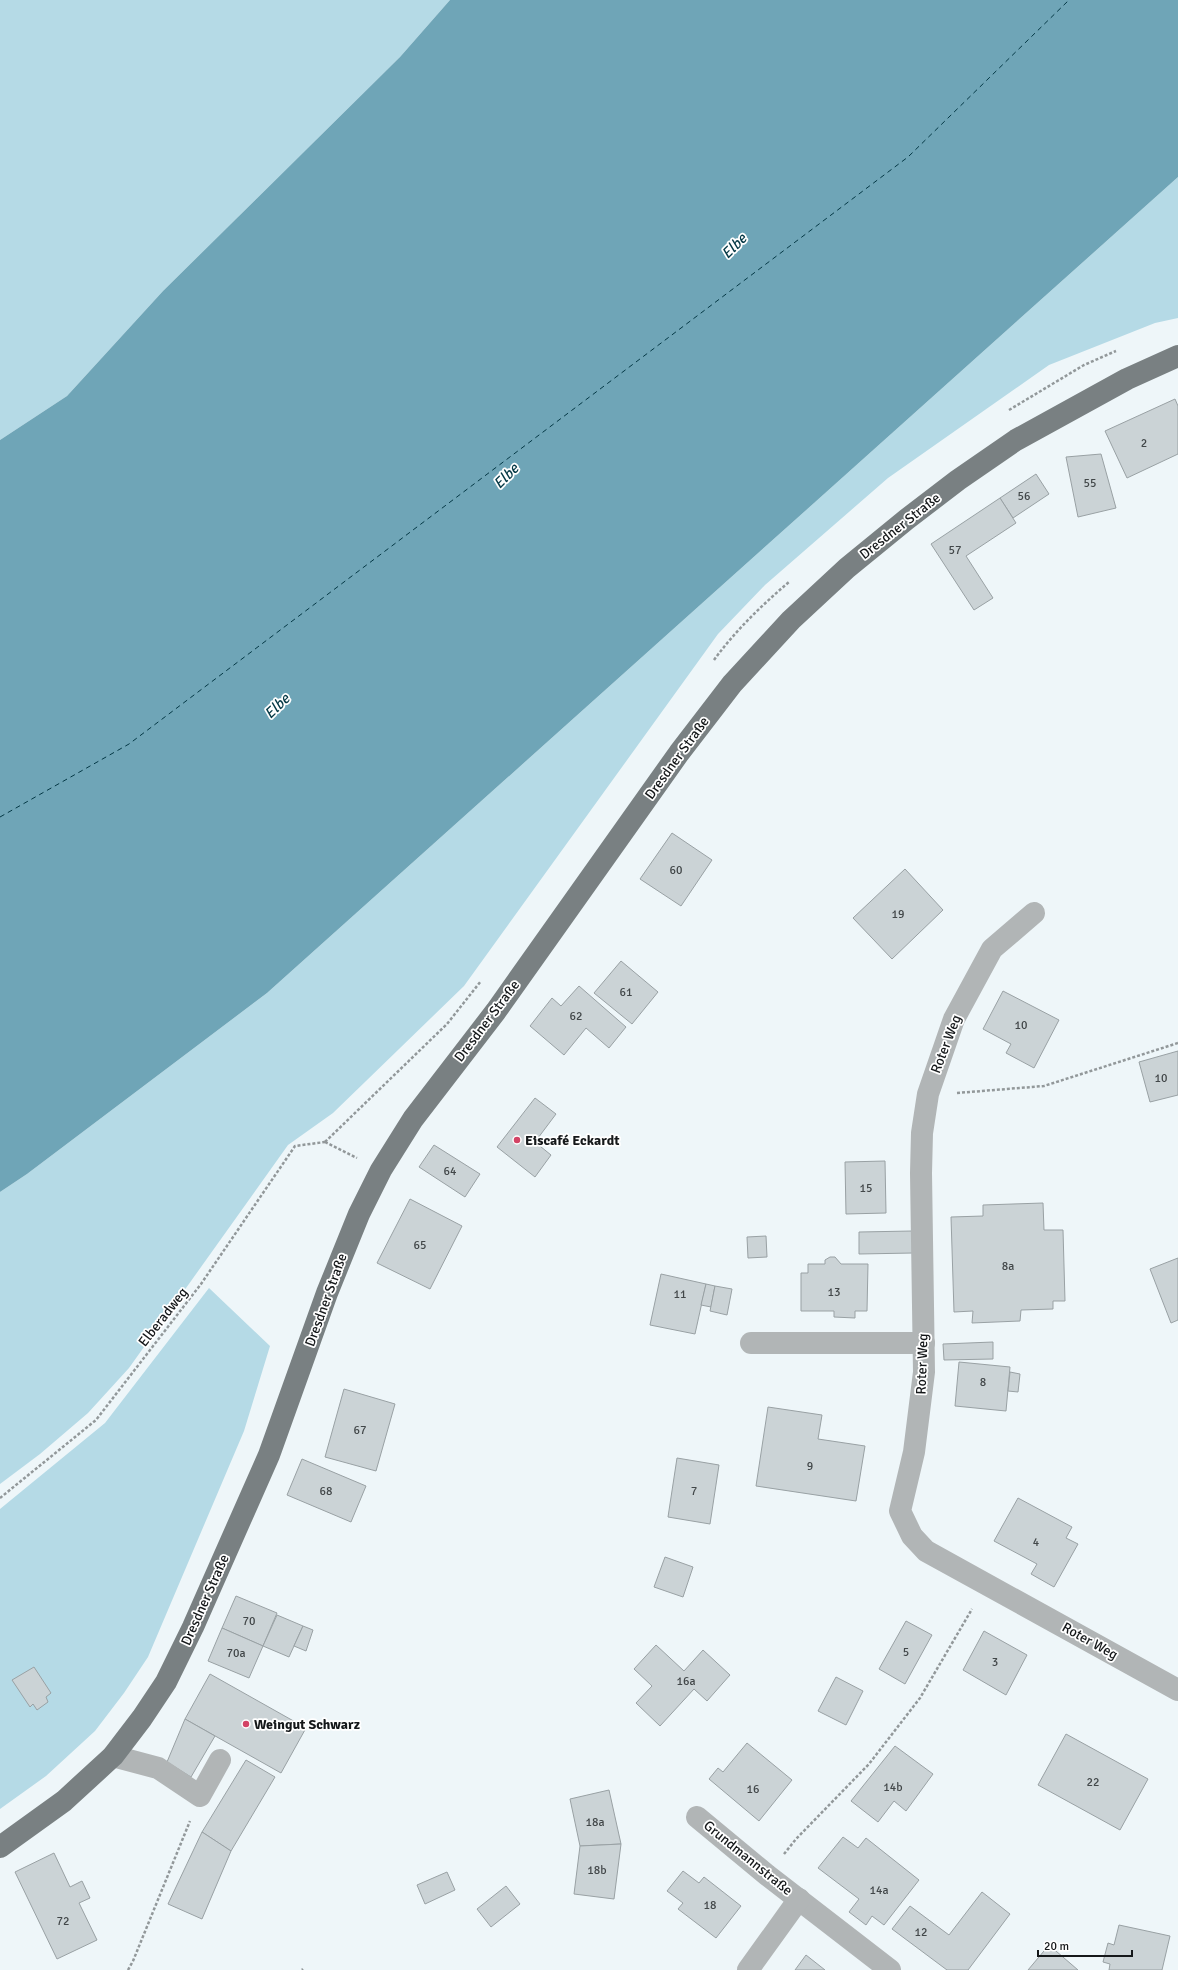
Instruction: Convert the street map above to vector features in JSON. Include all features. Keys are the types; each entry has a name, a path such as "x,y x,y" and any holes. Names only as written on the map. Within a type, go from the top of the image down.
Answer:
{"main road":[{"name":"Dresdner Straße","path":"0,1847 64,1801 113,1756 142,1718 166,1682 193,1627 269,1455 327,1293 358,1214 381,1170 413,1119 505,999 679,753 732,684 791,620 847,568 958,480 1016,440 1127,379 1178,356"}],"street":[{"name":"Roter Weg","path":"1034,913 992,949 954,1019 939,1058 928,1094 922,1133 921,1173 924,1372 919,1424 900,1511 912,1536 926,1551 1178,1690"},
{"path":"751,1344 924,1343"},
{"path":"113,1756 158,1768 200,1796 220,1760"},
{"name":"Grundmannstraße","path":"698,1817 767,1875 890,1970"},
{"name":"Grundmannstraße","path":"748,1970 799,1900"}],"path":[{"path":"951,1094 1044,1086 1178,1043"},
{"name":"Elberadweg","path":"0,1498 96,1420 201,1284 295,1146 325,1142 381,1170"},
{"path":"767,1875 796,1839 869,1764 920,1698 972,1610"},
{"path":"128,1970 200,1796"}],"shaded area":[{"path":"0,0 450,0 400,57 163,291 67,396 0,440"},
{"path":"1178,177 1178,318 1155,323 1049,365 888,478 765,585 718,634 464,986 333,1113 288,1145 129,1368 88,1413 40,1454 0,1484 0,1192 27,1174 267,993"},
{"path":"209,1288 270,1346 244,1431 148,1657 124,1693 95,1731 46,1776 0,1809 0,1509 105,1423"}],"water":[{"name":"Elbe","path":"450,0 1178,0 1178,177 267,993 27,1174 0,1192 0,440 67,396 163,291 400,57"}],"building":[{"path":"1175,399 1178,406 1178,454 1127,478 1105,431"},
{"path":"1101,454 1116,508 1078,517 1066,457"},
{"path":"1036,474 1049,494 1013,518 1000,498"},
{"path":"1000,498 1016,523 966,556 993,598 974,610 931,544"},
{"path":"672,833 712,860 681,906 640,879"},
{"path":"905,869 943,910 892,959 853,918"},
{"path":"621,961 658,992 632,1024 594,993"},
{"path":"579,986 626,1027 609,1048 586,1028 564,1055 530,1026 552,998 561,1006"},
{"path":"1003,991 1059,1020 1034,1068 1006,1053 1011,1044 983,1029"},
{"path":"1178,1051 1178,1095 1150,1102 1139,1062"},
{"path":"535,1098 556,1114 535,1142 551,1155 535,1177 497,1147"},
{"path":"434,1145 480,1174 465,1197 419,1167"},
{"path":"885,1161 886,1213 846,1214 845,1162"},
{"path":"410,1199 462,1226 430,1289 377,1263"},
{"path":"1043,1203 1044,1230 1063,1230 1065,1301 1053,1301 1053,1309 1021,1310 1020,1321 972,1323 973,1311 954,1312 951,1217 983,1216 983,1205"},
{"path":"912,1231 913,1253 859,1254 859,1232"},
{"path":"766,1236 767,1257 748,1258 747,1237"},
{"path":"830,1257 835,1257 841,1264 868,1264 867,1311 855,1311 855,1318 834,1317 834,1311 801,1311 801,1273 808,1273 808,1264 825,1264 825,1260"},
{"path":"1178,1258 1178,1320 1171,1323 1150,1269"},
{"path":"661,1274 706,1284 695,1334 650,1325"},
{"path":"706,1284 715,1286 711,1307 701,1305"},
{"path":"715,1286 732,1289 727,1315 710,1311"},
{"path":"993,1342 993,1359 944,1360 943,1344"},
{"path":"959,1362 1010,1367 1006,1411 955,1406"},
{"path":"1010,1372 1020,1374 1018,1392 1008,1391"},
{"path":"344,1389 395,1404 376,1471 325,1457"},
{"path":"768,1407 822,1415 818,1439 865,1446 856,1501 756,1486"},
{"path":"677,1458 719,1465 710,1524 668,1517"},
{"path":"302,1459 366,1486 351,1522 287,1495"},
{"path":"1018,1498 1072,1527 1066,1538 1078,1544 1054,1587 1031,1574 1037,1564 994,1541"},
{"path":"665,1557 693,1567 683,1597 654,1587"},
{"path":"236,1596 277,1613 263,1646 222,1628"},
{"path":"277,1615 303,1626 289,1657 263,1646"},
{"path":"906,1621 932,1635 905,1684 879,1669"},
{"path":"303,1626 313,1630 306,1651 294,1646"},
{"path":"222,1628 263,1646 249,1678 208,1661"},
{"path":"984,1631 1027,1655 1006,1695 963,1670"},
{"path":"656,1645 684,1671 703,1650 730,1675 707,1701 694,1689 660,1726 636,1703 652,1686 634,1669"},
{"path":"34,1667 51,1693 46,1697 48,1702 37,1710 33,1704 30,1707 12,1680"},
{"name":"Weingut Schwarz","path":"210,1674 306,1728 281,1773 185,1719"},
{"path":"836,1677 863,1691 846,1725 818,1711"},
{"path":"185,1719 215,1736 191,1777 167,1762"},
{"path":"1066,1734 1148,1779 1120,1830 1038,1785"},
{"path":"747,1743 792,1780 759,1821 709,1779 718,1768 723,1772"},
{"path":"895,1746 933,1774 906,1811 894,1801 878,1822 851,1801"},
{"path":"246,1760 275,1777 231,1851 202,1832"},
{"path":"609,1790 621,1844 580,1846 570,1799"},
{"path":"202,1832 231,1851 202,1919 168,1904"},
{"path":"843,1837 858,1848 866,1838 919,1880 884,1925 872,1916 866,1925 849,1912 859,1899 818,1868"},
{"path":"621,1844 614,1899 574,1894 580,1846"},
{"path":"54,1853 70,1887 82,1881 90,1898 79,1903 97,1940 57,1959 15,1872"},
{"path":"683,1871 699,1883 704,1877 741,1906 716,1938 678,1909 683,1903 667,1891"},
{"path":"447,1872 455,1890 425,1904 417,1885"},
{"path":"506,1886 520,1904 491,1927 477,1909"},
{"path":"982,1892 1010,1914 968,1970 947,1970 892,1929 910,1906 949,1935"},
{"path":"1119,1925 1170,1936 1162,1970 1109,1970 1110,1964 1103,1962 1108,1943 1114,1945"},
{"path":"1049,1945 1078,1970 1028,1970"},
{"path":"806,1955 825,1970 795,1970"}],"ferry route":[{"path":"0,817 129,744 908,157 1069,0"}],"place":[{"name":"Eiscafé Eckardt","path":"517,1140"},
{"name":"Weingut Schwarz","path":"246,1724"}]}
